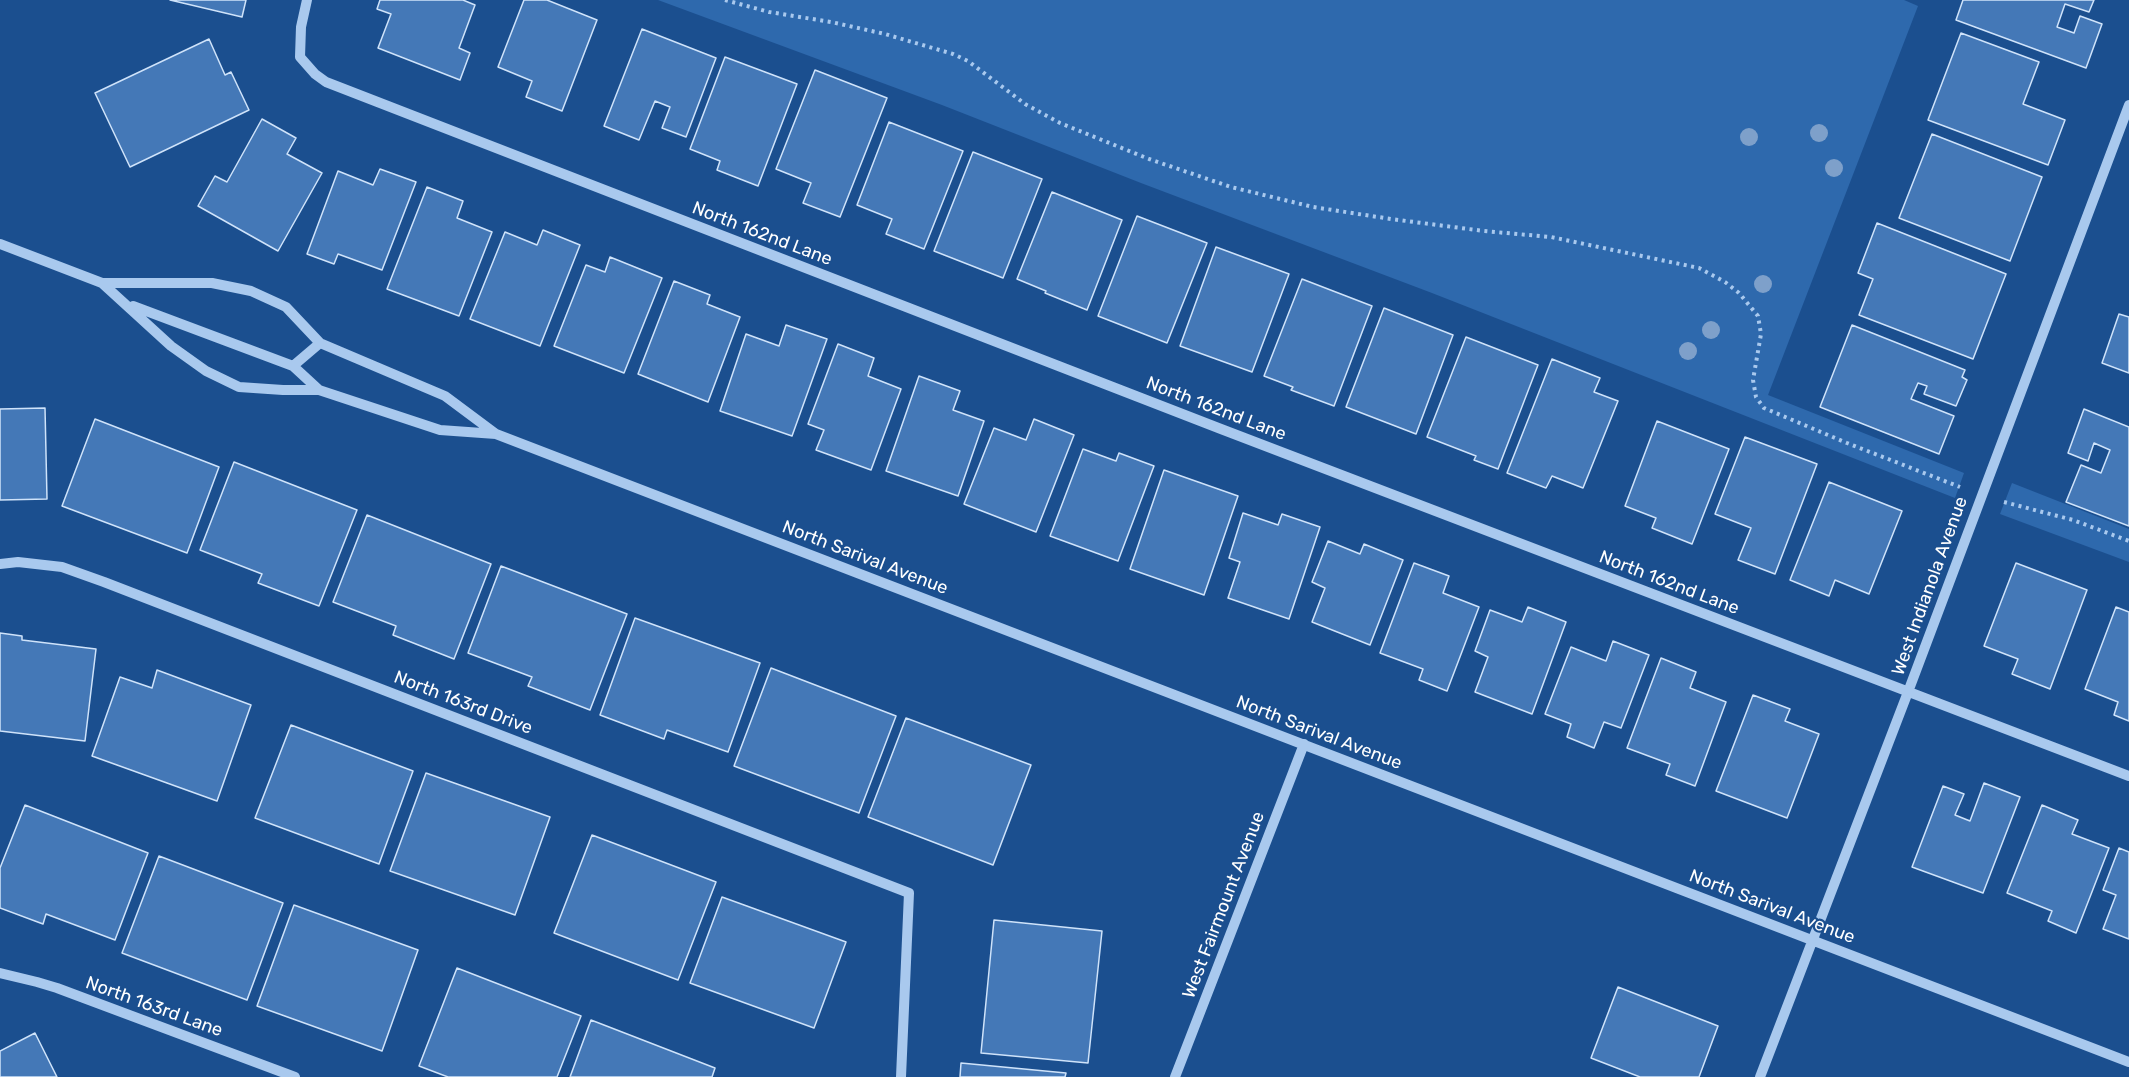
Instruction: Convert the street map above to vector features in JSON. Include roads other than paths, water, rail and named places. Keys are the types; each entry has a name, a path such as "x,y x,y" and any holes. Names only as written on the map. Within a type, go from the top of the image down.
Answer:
{"street":[{"name":"North 162nd Lane","path":"307,0 301,27 300,57 315,74 337,87 1210,425 2129,776"},
{"name":"West Indianola Avenue","path":"1760,1077 2129,105"},
{"name":"North Sarival Avenue","path":"0,244 102,283 171,346 206,371 239,387 319,390 440,430 496,434"},
{"name":"North Sarival Avenue","path":"102,283 212,283 252,291 286,308 320,343 445,396 496,434 2129,1062"},
{"name":"North Sarival Avenue","path":"127,304 293,366 319,390"},
{"path":"293,366 320,343"},
{"name":"North 163rd Drive","path":"0,564 18,562 62,567 104,582 909,893 901,1077"},
{"name":"West Fairmount Avenue","path":"1175,1077 1304,744"},
{"name":"North 163rd Lane","path":"0,973 57,988 295,1077"}]}
